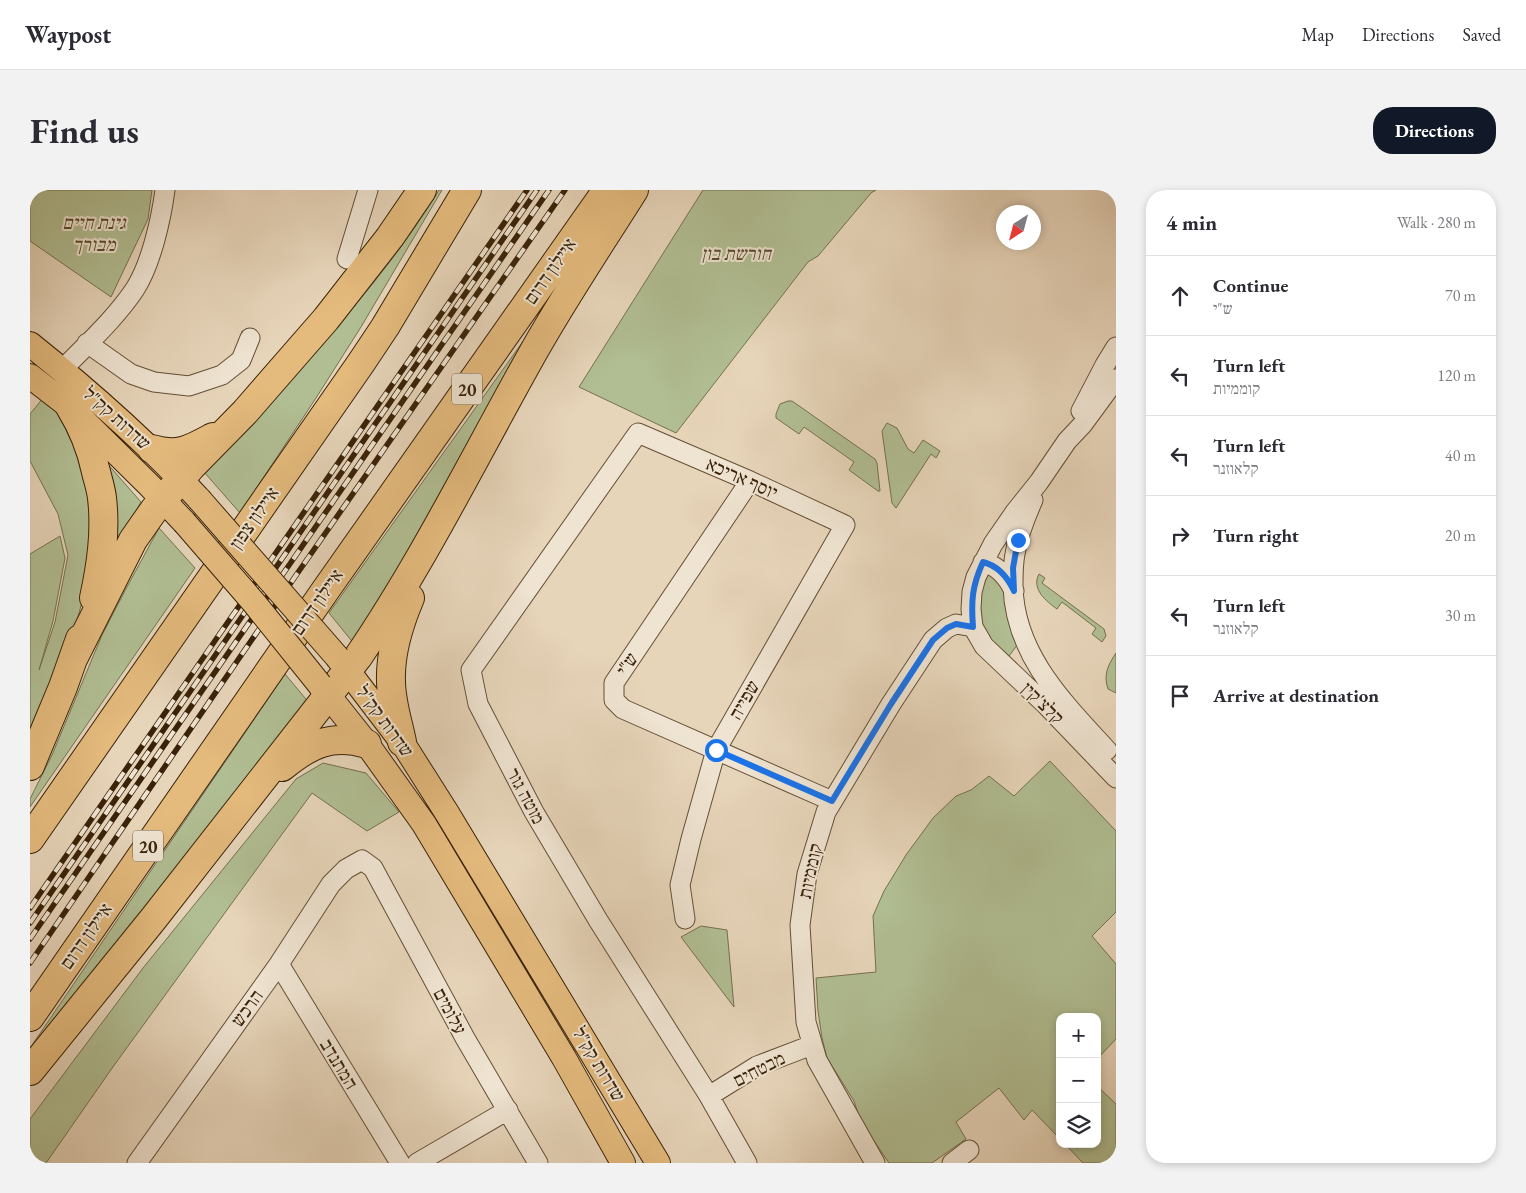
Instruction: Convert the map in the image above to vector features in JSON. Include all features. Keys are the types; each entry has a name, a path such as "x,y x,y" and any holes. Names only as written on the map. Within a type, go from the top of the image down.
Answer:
{"highway":[{"path":"74,657 133,540 162,500 230,428 326,320 379,252 422,190"},
{"name":"איילון צפון","path":"30,839 356,371 385,327 467,190"},
{"name":"איילון דרום","path":"30,1017 321,596 607,190"},
{"path":"30,1071 154,918 253,790 343,664 389,609 421,556 535,349 634,190"},
{"path":"30,766 74,657 94,597 102,555 104,520 102,496 92,453 82,428 70,407"},
{"path":"152,449 168,453 184,452 230,428"},
{"path":"402,742 391,682 391,663 395,639 448,507"},
{"path":"253,790 298,754 319,743 344,739 367,744"}],"main road":[{"name":"שדרות קק\"ל","path":"30,344 93,395 152,449 199,499 343,664 402,742 468,846 658,1163"},
{"name":"שדרות קק\"ל","path":"30,376 70,407 184,522 256,604 367,744 424,824 564,1058 624,1163"}],"street":[{"path":"62,370 121,308 134,290 145,269 162,216 165,190"},
{"path":"347,259 368,190"},
{"path":"87,343 131,374 154,382 189,386 222,375 241,360 250,338"},
{"path":"973,627 972,592 983,562 1004,527 1040,482 1067,441 1116,347"},
{"path":"1067,441 1083,424 1116,379"},
{"name":"יוסף אריכא","path":"638,433 750,481 845,525"},
{"name":"מוטה גור","path":"638,433 471,670 478,704 534,812 598,920 709,1096 748,1163"},
{"name":"ש\"י","path":"750,481 614,683 614,700 623,709 832,801"},
{"name":"קלצ'קין","path":"1040,482 1018,540 1013,568 1017,619 1024,640 1050,685 1116,760"},
{"name":"שפייה","path":"686,919 680,885 716,750 845,525"},
{"path":"983,562 988,563 1002,573 1008,579 1014,591"},
{"name":"קוממיות","path":"875,1163 817,1060 806,1022 800,925 807,874 826,812 891,704 933,640 947,628 956,624 973,627"},
{"name":"קלצ'קין","path":"973,627 984,646 1046,705 1116,778"},
{"path":"1002,665 1007,664 1014,658 1024,640"},
{"name":"הרכש","path":"142,1161 279,964 331,884 346,870 362,860"},
{"name":"עלומים","path":"362,860 373,868 465,1038 538,1163"},
{"name":"המתנדב","path":"279,964 400,1163"},
{"name":"מבטחים","path":"709,1096 757,1066 812,1045"},
{"path":"417,1163 508,1110"},
{"path":"952,1163 969,1150"}],"green space":[{"name":"גינת חיים מבורך","path":"30,190 152,190 148,219 111,297 30,241"},
{"path":"439,190 442,190 361,327 240,513 204,472 282,389 357,302 400,248"},
{"name":"חורשת בון","path":"703,190 876,190 871,193 818,256 808,262 676,433 579,387"},
{"path":"529,333 355,645 329,613"},
{"path":"49,391 66,410 91,487 96,548 72,640 30,738 30,554 60,536 65,558 53,621 39,670 55,622 68,555 58,514 30,461 30,414"},
{"path":"792,401 875,459 880,491 849,470 854,462 804,427 799,434 776,418 780,404"},
{"path":"887,423 897,428 908,449 914,453 923,440 940,451 936,458 931,454 896,508 892,503 882,431"},
{"path":"105,461 141,502 114,551 117,523 114,495"},
{"path":"159,528 195,568 30,807 30,799 52,755 102,635"},
{"path":"992,573 1002,579 1018,644 1009,656 1002,660 978,632 979,581"},
{"path":"1039,574 1045,578 1042,583 1104,629 1106,636 1102,642 1092,634 1096,628 1062,602 1057,609 1044,598 1038,590 1037,579"},
{"path":"1116,653 1116,693 1108,689 1106,675"},
{"path":"285,674 310,704 30,1048"},
{"path":"1050,761 1116,831 1116,912 1092,936 1116,964 1116,1039 1101,1055 1101,1013 1056,1013 1056,1135 1032,1110 1024,1120 999,1088 956,1122 966,1139 932,1163 889,1163 861,1122 854,1101 827,1058 818,1011 816,978 876,972 873,916 884,891 906,855 933,818 956,796 971,790 989,776 1014,796"},
{"path":"323,763 366,773 399,812 367,831 312,793 115,1064 46,1163 30,1163 30,1119 143,968 296,779"},
{"path":"701,926 727,930 734,1007 681,937"},
{"path":"1101,1090 1116,1104 1116,1154 1107,1163 1083,1163 1069,1148 1101,1148"}],"railway":[{"path":"30,908 527,190"},
{"path":"30,923 537,190"},
{"path":"30,939 549,190"},
{"path":"30,963 299,571 565,190"}],"route":[{"path":"716,750 832,801 891,704 933,640 947,628 956,624 973,627 972,592 983,562 988,563 1002,573 1008,579 1014,591 1013,568 1018,540"}]}
